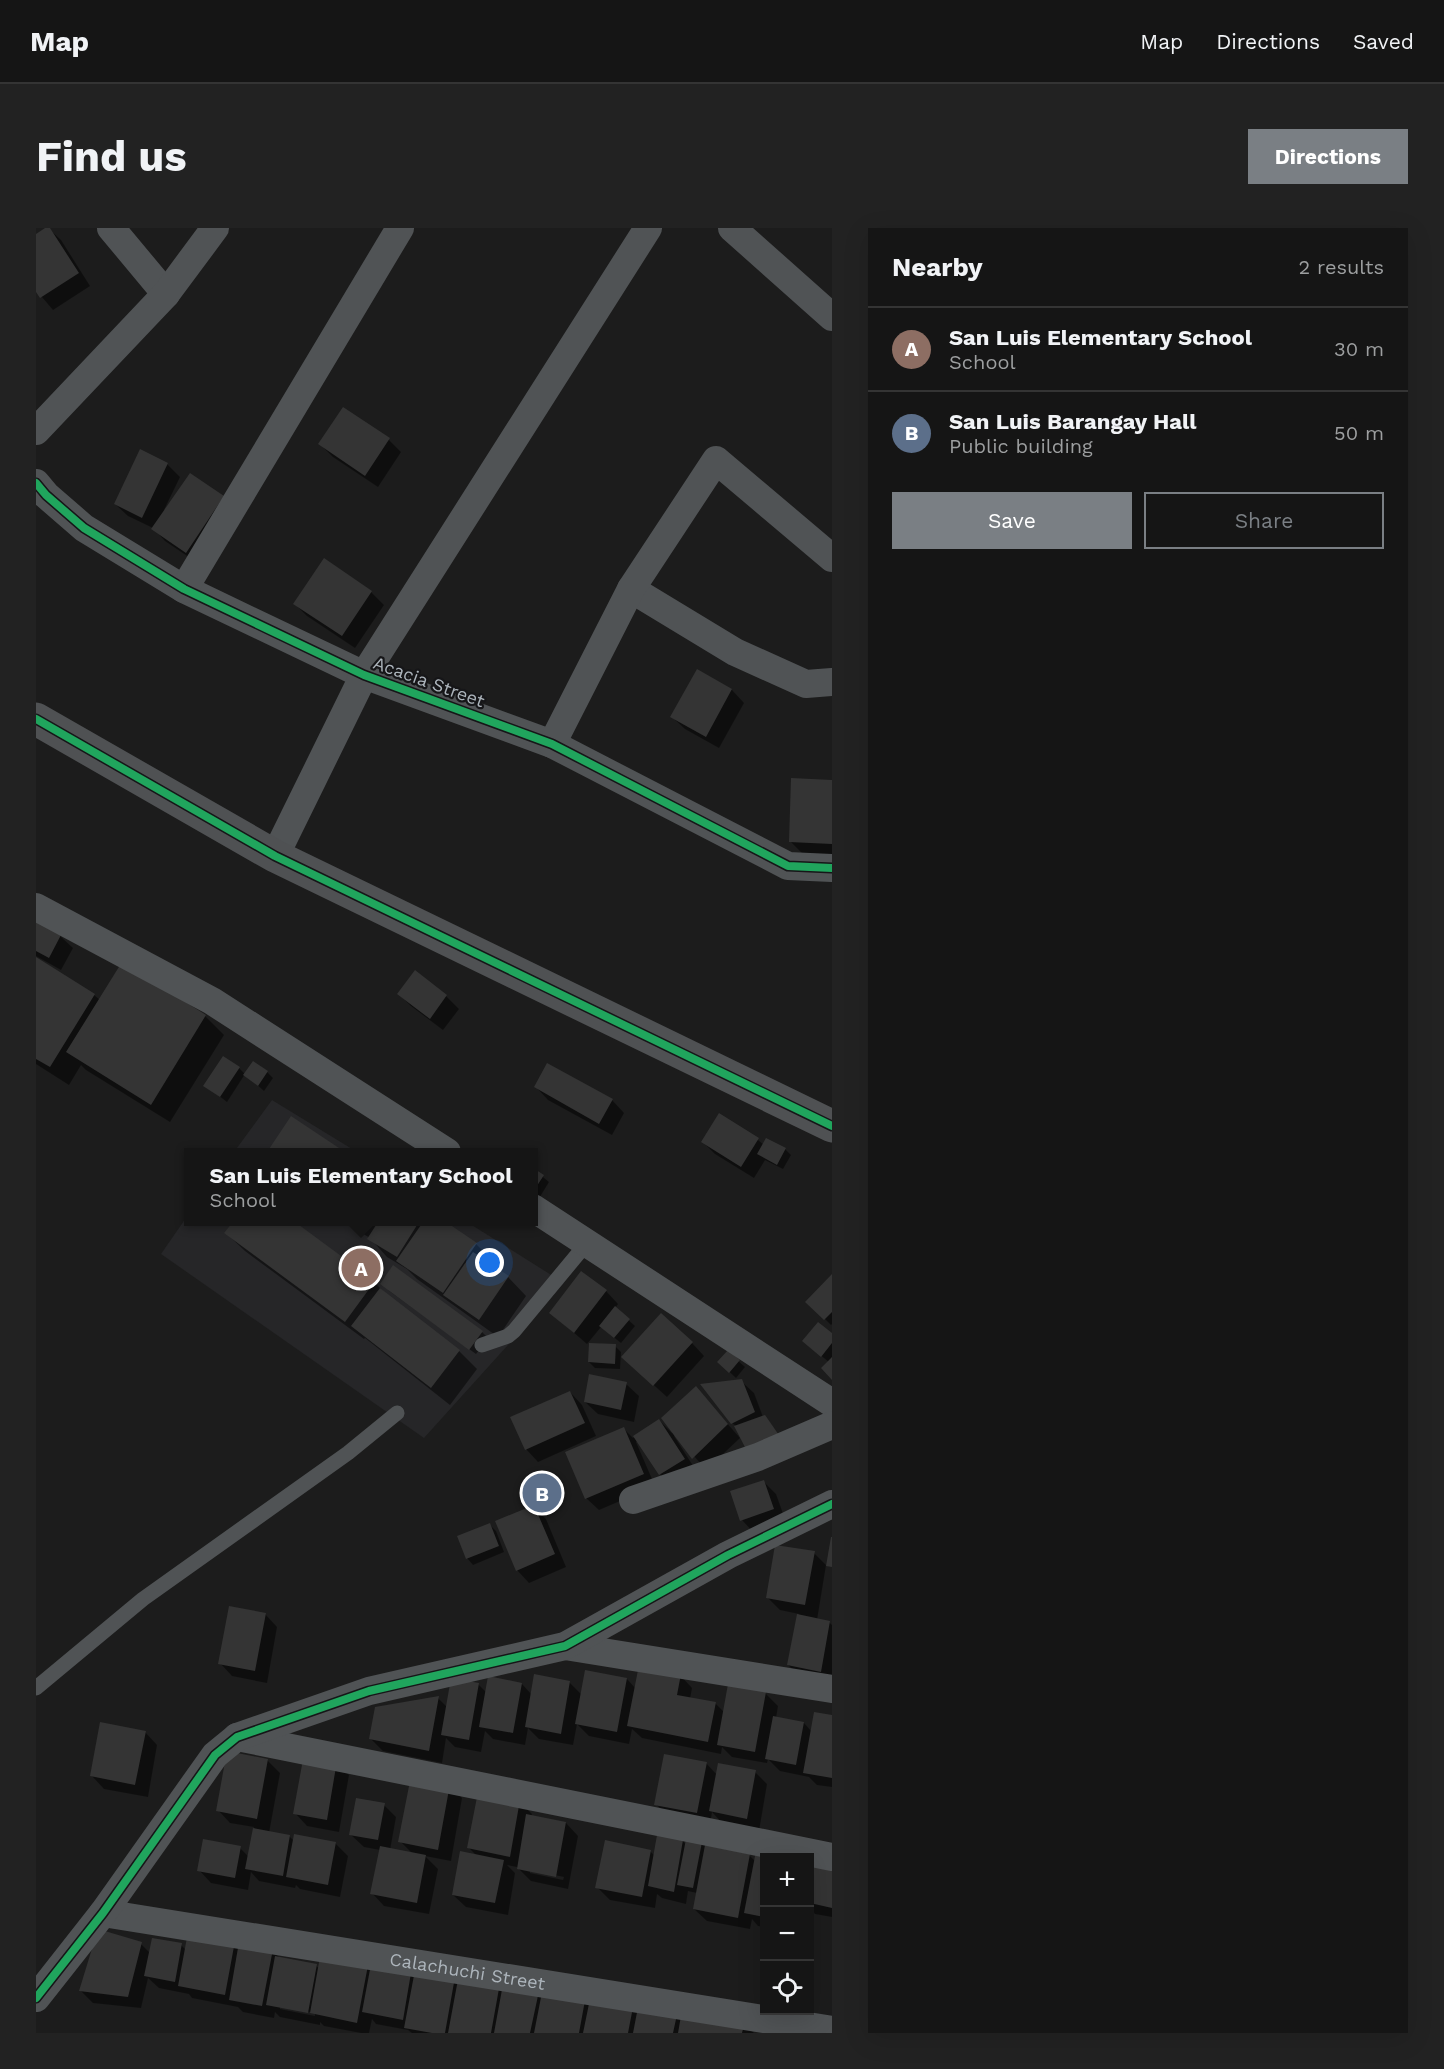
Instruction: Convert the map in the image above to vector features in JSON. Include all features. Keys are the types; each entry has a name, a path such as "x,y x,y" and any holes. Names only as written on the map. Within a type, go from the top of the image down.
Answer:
{"street":[{"path":"111,228 166,294"},
{"path":"36,431 166,294 215,228"},
{"path":"184,589 400,228"},
{"path":"275,856 364,675 648,228"},
{"path":"732,228 832,317"},
{"path":"552,744 631,589 716,460 832,558"},
{"name":"Acacia Street","path":"36,483 46,495 84,528 184,589 364,675 552,744 788,866 832,868"},
{"path":"631,589 735,652 806,684 832,682"},
{"path":"36,719 275,856 832,1126"},
{"path":"36,907 212,1001 441,1148"},
{"path":"538,1211 832,1403"},
{"path":"633,1500 758,1457 832,1425"},
{"path":"36,1998 103,1913 216,1755 237,1737 369,1691 565,1646 728,1555 832,1504"},
{"path":"565,1646 832,1689"},
{"path":"237,1737 832,1857"},
{"name":"Calachuchi Street","path":"103,1913 832,2030"}],"lane":[{"path":"482,1345 508,1336 514,1331 587,1243"},
{"path":"36,1688 143,1599 348,1453 397,1413"}],"shaded area":[{"path":"272,1100 350,1148 237,1148"},
{"path":"184,1221 184,1226 473,1226 564,1283 424,1438 161,1254"}],"building":[{"path":"45,228 50,228 79,273 40,298 36,292 36,234"},
{"path":"343,407 390,438 365,476 318,444"},
{"path":"140,449 168,463 142,518 114,504"},
{"path":"190,473 224,496 186,553 151,529"},
{"path":"324,558 372,591 342,636 293,604"},
{"path":"697,669 732,689 706,737 670,717"},
{"path":"791,778 832,780 832,844 789,842"},
{"path":"36,921 61,935 49,958 36,951"},
{"path":"36,957 95,994 50,1067 36,1059"},
{"path":"122,962 206,1015 151,1105 66,1052"},
{"path":"415,970 447,995 430,1019 397,994"},
{"path":"223,1056 240,1067 220,1097 203,1086"},
{"path":"253,1061 268,1071 258,1086 243,1075"},
{"path":"547,1063 613,1099 599,1124 534,1087"},
{"path":"719,1113 759,1138 741,1167 701,1142"},
{"path":"291,1116 339,1148 270,1148"},
{"path":"766,1138 786,1148 777,1165 757,1154"},
{"path":"538,1171 544,1175 538,1184"},
{"path":"230,1226 300,1226 375,1281 345,1322 224,1233"},
{"path":"357,1226 370,1226 366,1232"},
{"path":"375,1226 416,1226 397,1257 367,1239"},
{"path":"420,1226 452,1226 477,1243 443,1293 396,1261"},
{"path":"473,1252 509,1276 479,1320 443,1295"},
{"path":"393,1265 483,1331 469,1350 380,1284"},
{"path":"581,1271 607,1290 574,1333 549,1313"},
{"path":"832,1274 832,1312 824,1320 805,1302"},
{"path":"380,1288 460,1350 431,1388 351,1326"},
{"path":"615,1306 630,1319 614,1338 599,1326"},
{"path":"661,1313 693,1342 653,1386 621,1357"},
{"path":"818,1322 832,1333 832,1343 821,1357 802,1341"},
{"path":"589,1343 616,1344 615,1364 588,1362"},
{"path":"728,1350 740,1360 729,1373 717,1362"},
{"path":"832,1357 832,1380 821,1368"},
{"path":"589,1374 627,1382 621,1410 584,1402"},
{"path":"742,1379 755,1412 731,1424 700,1384"},
{"path":"696,1386 728,1424 692,1459 661,1418"},
{"path":"570,1391 585,1423 525,1450 510,1417"},
{"path":"765,1415 779,1435 747,1451 734,1426"},
{"path":"659,1419 685,1459 659,1475 633,1436"},
{"path":"624,1427 644,1474 585,1499 565,1452"},
{"path":"764,1480 774,1509 740,1521 730,1491"},
{"path":"534,1505 555,1554 516,1571 495,1521"},
{"path":"490,1523 499,1546 466,1559 457,1536"},
{"path":"832,1537 832,1567 826,1566"},
{"path":"775,1545 815,1551 805,1605 766,1598"},
{"path":"229,1606 266,1613 255,1671 218,1664"},
{"path":"797,1614 830,1621 821,1672 787,1665"},
{"path":"639,1665 681,1674 677,1695 716,1702 708,1742 627,1726"},
{"path":"585,1670 627,1678 617,1732 575,1724"},
{"path":"534,1674 570,1681 561,1734 525,1727"},
{"path":"488,1676 522,1683 513,1733 479,1727"},
{"path":"451,1678 479,1683 469,1740 441,1735"},
{"path":"728,1684 766,1692 755,1752 717,1745"},
{"path":"439,1696 429,1751 369,1739 375,1707"},
{"path":"814,1712 832,1715 832,1778 803,1773"},
{"path":"773,1716 804,1722 796,1765 765,1759"},
{"path":"100,1722 146,1731 135,1785 90,1776"},
{"path":"227,1751 268,1759 257,1819 216,1811"},
{"path":"304,1754 337,1761 327,1820 293,1814"},
{"path":"664,1754 707,1762 697,1813 654,1805"},
{"path":"718,1763 756,1770 747,1819 709,1811"},
{"path":"411,1776 450,1784 438,1850 398,1842"},
{"path":"478,1792 520,1800 510,1857 467,1848"},
{"path":"356,1798 385,1803 378,1840 349,1835"},
{"path":"526,1814 566,1822 556,1877 517,1869"},
{"path":"253,1828 290,1835 283,1876 245,1869"},
{"path":"294,1834 336,1842 328,1885 286,1877"},
{"path":"687,1834 703,1837 693,1888 677,1885"},
{"path":"657,1835 683,1840 674,1892 648,1886"},
{"path":"203,1839 241,1846 235,1878 197,1871"},
{"path":"605,1840 651,1850 642,1897 595,1888"},
{"path":"705,1845 750,1854 738,1918 693,1909"},
{"path":"380,1846 426,1855 417,1903 370,1894"},
{"path":"460,1851 504,1860 495,1903 452,1895"},
{"path":"756,1851 760,1854 760,1916 744,1913"},
{"path":"814,1862 832,1865 832,1908 814,1904"},
{"path":"98,1929 142,1942 128,1997 79,1991"},
{"path":"188,1932 235,1941 225,1995 178,1986"},
{"path":"152,1938 182,1943 175,1982 144,1976"},
{"path":"239,1942 273,1949 262,2006 229,2000"},
{"path":"321,1951 369,1960 357,2023 310,2013"},
{"path":"275,1956 317,1964 308,2013 266,2005"},
{"path":"371,1964 411,1973 403,2020 362,2012"},
{"path":"415,1970 455,1977 445,2033 404,2028"},
{"path":"459,1974 500,1983 491,2033 448,2033"},
{"path":"503,1984 539,1991 530,2033 494,2033"},
{"path":"543,1987 586,1995 579,2033 534,2033"},
{"path":"591,1994 634,2002 628,2033 583,2033"},
{"path":"639,2002 678,2010 673,2033 633,2033"},
{"path":"682,2010 745,2021 742,2033 678,2033"}],"cycle path":[{"path":"36,483 46,495 84,528 184,589 364,675 552,744 788,866 832,868"},
{"path":"36,719 275,856 832,1126"},
{"path":"36,1998 103,1913 215,1755 237,1737 369,1691 565,1646 728,1555 832,1504"}],"place":[{"name":"San Luis Elementary School","path":"361,1268"},
{"name":"San Luis Barangay Hall","path":"542,1493"}]}
